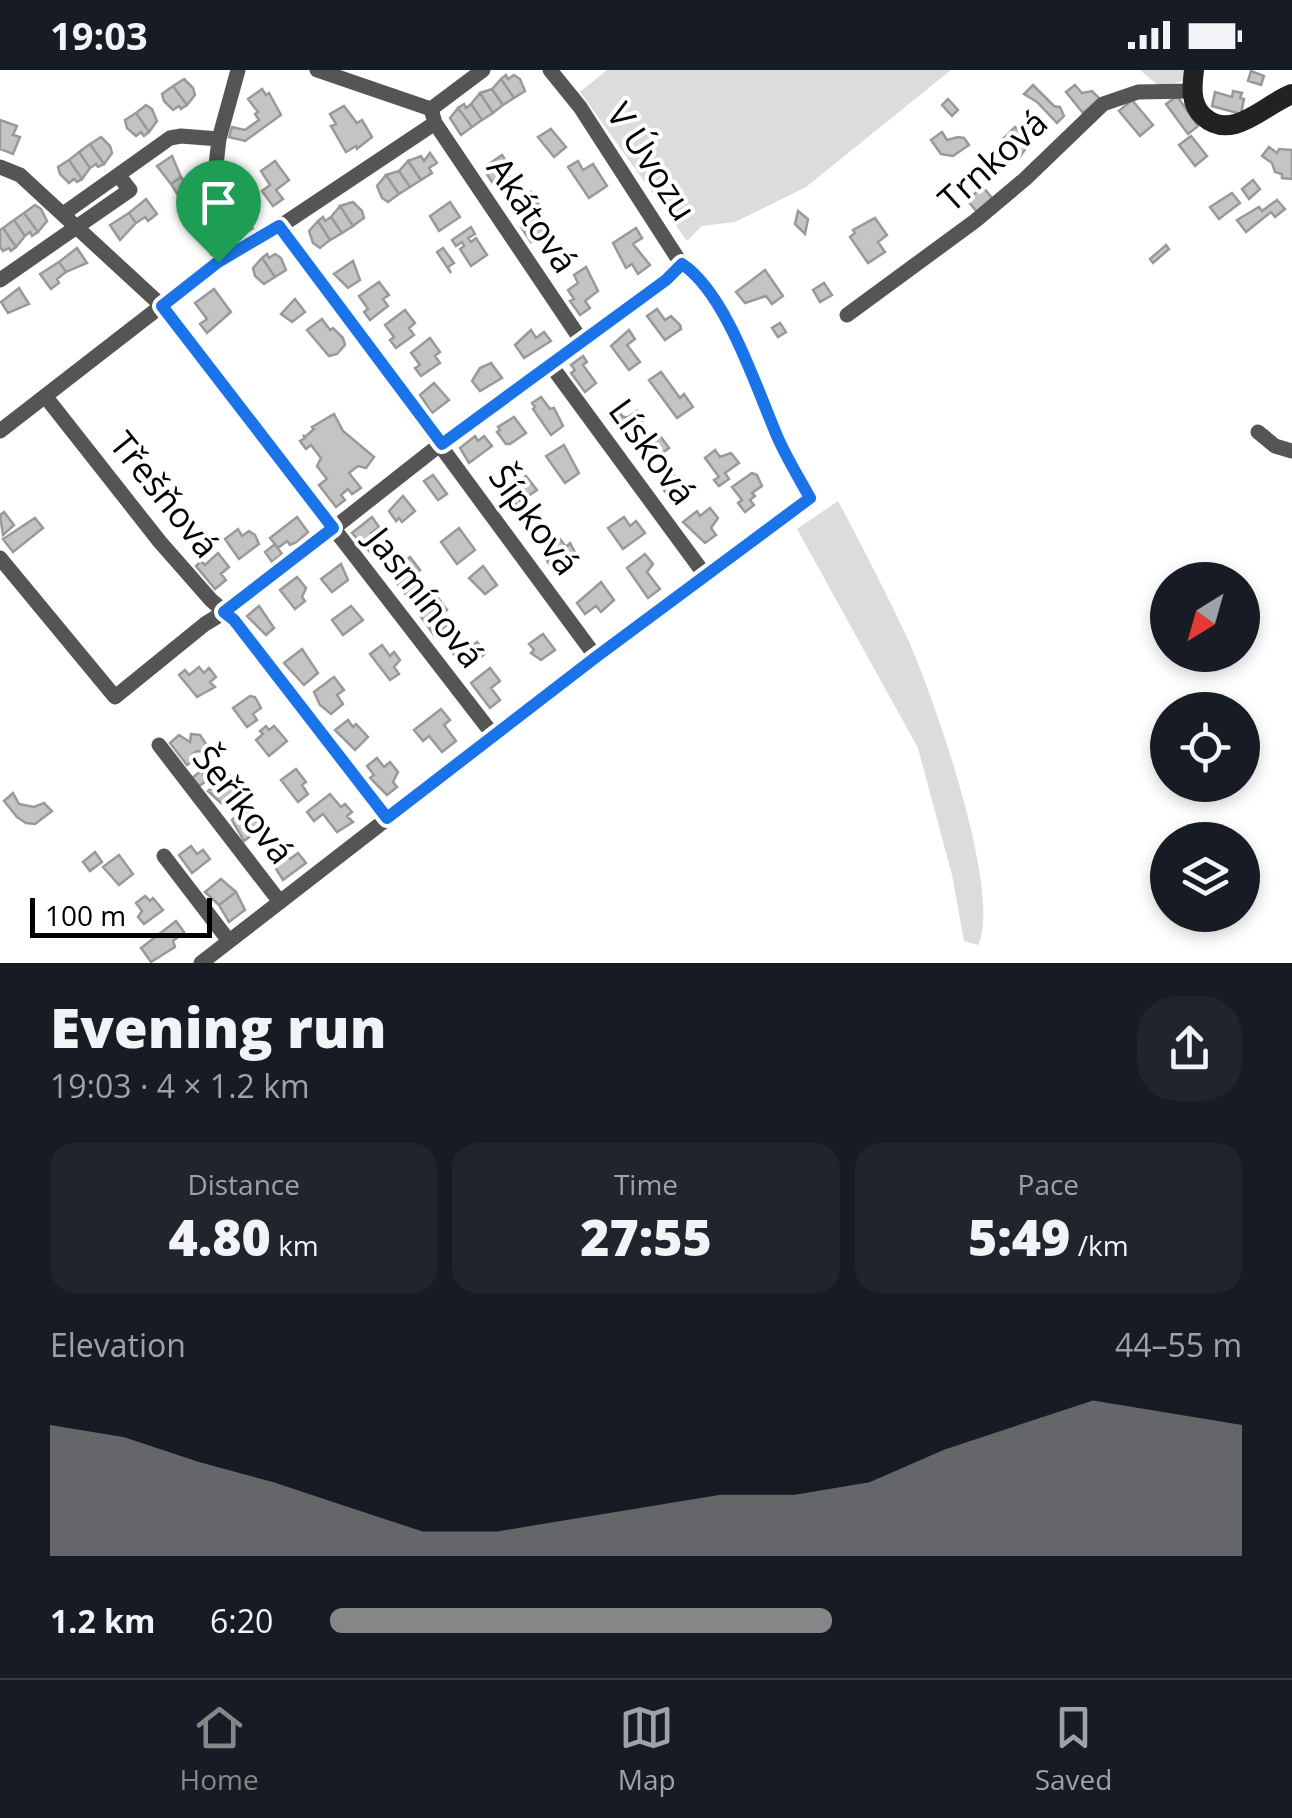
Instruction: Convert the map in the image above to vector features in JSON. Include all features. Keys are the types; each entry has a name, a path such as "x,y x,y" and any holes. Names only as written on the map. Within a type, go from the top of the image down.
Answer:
{"street":[{"path":"218,262 213,191 219,138 238,70"},
{"path":"317,70 433,116"},
{"path":"0,431 218,262 279,226 433,116 482,70"},
{"name":"V Úvozu","path":"550,70 580,107 682,264 697,274 716,303 740,348 779,441 810,498 706,575"},
{"path":"1193,79 1200,113 1227,126 1292,94"},
{"name":"Trnková","path":"848,315 975,221 1104,104 1193,79"},
{"name":"Akátová","path":"433,116 580,340"},
{"path":"63,214 170,138 219,138"},
{"name":"Jasmínová","path":"0,167 20,175 162,306 494,736"},
{"path":"0,280 130,190 118,175"},
{"name":"Šípková","path":"279,226 596,657"},
{"path":"0,558 115,698 682,264"},
{"name":"Lísková","path":"550,364 706,575"},
{"name":"Třešňová","path":"45,396 160,542 234,620 387,818"},
{"path":"1258,432 1275,446 1292,451"},
{"path":"201,963 706,575"},
{"name":"Šeříková","path":"159,745 280,902"},
{"path":"164,856 229,941"}],"shaded area":[{"path":"607,70 951,70 806,187 735,222 702,226 687,241 580,92"},
{"path":"1140,70 1189,70 1187,80 1160,87"},
{"path":"838,501 910,644 949,750 981,884 983,920 978,945 964,941 952,875 918,748 797,529"}],"building":[{"path":"1251,71 1264,76 1261,85 1248,81"},
{"path":"506,75 508,79 514,75 520,79 525,91 514,98 501,79"},
{"path":"184,79 195,95 187,105 173,86"},
{"path":"501,79 514,98 503,105 492,89"},
{"path":"1033,85 1054,106 1060,107 1064,116 1057,123 1024,94"},
{"path":"1075,85 1082,93 1092,91 1100,99 1083,113 1066,92"},
{"path":"173,86 187,105 181,109 179,106 173,110 164,101 162,94"},
{"path":"262,89 266,95 269,93 281,115 245,141 229,137 232,127 245,130 259,120 248,99"},
{"path":"492,89 503,105 493,113 480,93"},
{"path":"1233,91 1242,93 1241,114 1212,106 1215,92 1232,97"},
{"path":"480,93 493,113 482,120 471,104"},
{"path":"1177,96 1198,126 1188,134 1166,104"},
{"path":"948,99 958,110 952,116 942,105"},
{"path":"1132,100 1153,125 1140,136 1119,111"},
{"path":"464,104 466,108 471,104 482,120 472,127 458,108"},
{"path":"146,105 157,121 149,132 136,113"},
{"path":"344,106 357,123 362,120 372,137 346,152 331,126 336,124 330,114"},
{"path":"458,108 472,127 461,135 450,118"},
{"path":"136,113 149,132 144,136 141,132 136,136 127,128 125,120"},
{"path":"0,120 17,126 13,135 20,137 13,154 0,149"},
{"path":"1015,127 1031,142 1018,159 1003,139"},
{"path":"551,129 566,147 554,157 538,137"},
{"path":"942,132 947,140 964,138 969,145 953,156 941,154 931,140"},
{"path":"1191,136 1207,156 1195,166 1179,145"},
{"path":"101,137 112,153 104,164 90,144"},
{"path":"90,144 104,164 90,168 79,152"},
{"path":"1269,147 1277,153 1279,149 1292,150 1292,179 1282,178 1262,156"},
{"path":"79,152 90,168 82,179 69,160"},
{"path":"430,153 437,163 429,168 432,173 421,180 408,161 421,156 424,161"},
{"path":"502,155 511,169 507,171 511,178 499,186 483,168"},
{"path":"172,156 181,177 171,184 157,166"},
{"path":"69,160 82,179 77,182 74,179 69,183 60,174 58,167"},
{"path":"275,161 289,180 276,190 283,199 273,206 262,191 270,185 261,171"},
{"path":"408,161 421,180 410,187 399,171"},
{"path":"578,161 583,170 593,164 607,186 589,198 568,167"},
{"path":"399,171 410,187 399,194 386,175"},
{"path":"386,175 399,194 388,202 377,186"},
{"path":"181,177 198,193 183,203 171,184"},
{"path":"1253,180 1260,189 1249,199 1242,189"},
{"path":"983,187 993,199 977,212 967,200"},
{"path":"531,192 540,214 525,224 515,208"},
{"path":"1232,193 1240,203 1219,219 1210,207"},
{"path":"146,199 157,214 136,223 129,213"},
{"path":"1277,200 1285,209 1275,217 1271,212 1246,232 1237,220 1259,207 1262,211"},
{"path":"353,202 364,218 353,226 340,206"},
{"path":"450,202 460,217 439,231 430,216"},
{"path":"35,205 47,221 38,232 24,213"},
{"path":"340,206 353,226 342,233 331,217"},
{"path":"798,211 808,219 805,234 795,224"},
{"path":"24,213 38,232 32,236 30,232 25,236 14,220"},
{"path":"129,213 136,223 120,240 110,225"},
{"path":"242,213 253,229 239,238 229,222"},
{"path":"323,217 325,221 331,217 342,233 330,240 318,221"},
{"path":"535,217 540,224 544,221 552,234 538,243 536,239 531,242 521,227"},
{"path":"875,218 887,235 878,242 885,252 868,263 850,237 855,233 853,230"},
{"path":"14,220 25,236 16,247 3,228"},
{"path":"318,221 330,240 320,248 313,243 309,231"},
{"path":"471,227 475,234 468,238 471,242 476,238 487,255 471,266 460,249 464,246 462,242 456,246 452,240"},
{"path":"3,228 16,247 11,251 0,247"},
{"path":"636,228 642,238 633,244 650,265 638,274 632,264 626,268 613,243"},
{"path":"1166,245 1169,249 1153,263 1150,259"},
{"path":"77,248 87,263 66,272 59,262"},
{"path":"443,248 454,263 448,267 451,273 437,252"},
{"path":"267,254 269,258 275,254 281,258 286,270 275,277 262,258"},
{"path":"262,258 275,277 264,284 253,268"},
{"path":"353,261 360,280 348,288 334,274"},
{"path":"59,262 66,272 51,289 40,274"},
{"path":"586,267 598,291 585,301 590,308 580,315 568,290 578,283 574,275"},
{"path":"765,270 783,296 772,304 766,296 745,303 736,292"},
{"path":"379,282 389,295 383,299 388,306 370,320 359,296"},
{"path":"824,283 832,295 820,302 813,290"},
{"path":"19,288 29,304 8,313 1,302"},
{"path":"214,289 231,312 207,333 200,324 207,319 195,303"},
{"path":"295,299 305,312 292,322 281,314"},
{"path":"657,309 665,320 671,316 680,325 681,329 665,340 647,316"},
{"path":"405,310 415,323 409,328 414,335 396,348 385,325"},
{"path":"322,319 343,338 345,345 337,354 329,356 307,330"},
{"path":"780,323 786,332 778,337 772,328"},
{"path":"531,330 536,338 544,332 551,341 524,358 515,345"},
{"path":"629,330 635,339 627,345 640,362 629,370 611,346"},
{"path":"430,338 440,352 435,356 440,363 421,376 415,368 420,365 411,353"},
{"path":"583,356 587,362 583,365 596,383 585,392 571,373 575,370 571,365"},
{"path":"491,363 502,378 480,391 472,381 480,368"},
{"path":"661,372 680,398 684,394 693,407 677,418 649,380"},
{"path":"434,383 449,400 432,413 420,395"},
{"path":"541,397 550,409 554,408 563,426 551,435 533,409 532,403"},
{"path":"617,408 623,417 637,411 644,420 623,435 607,415"},
{"path":"334,414 343,431 374,457 366,468 358,466 349,473 361,488 352,494 348,489 341,495 345,500 336,507 319,485 327,479 317,466 321,458 311,445 306,449 300,441 312,427"},
{"path":"514,417 526,433 506,444 497,432 498,427"},
{"path":"658,433 669,448 656,458 645,442"},
{"path":"475,436 478,441 484,436 492,446 469,463 460,448"},
{"path":"564,445 579,473 565,483 546,456"},
{"path":"715,450 720,457 731,453 739,463 725,473 729,479 719,486 714,480 719,477 705,458"},
{"path":"752,473 762,486 752,493 755,496 750,500 754,505 745,512 732,487"},
{"path":"433,475 447,494 438,500 424,481"},
{"path":"526,476 537,490 524,499 518,498 526,508 520,513 513,499 505,504 499,494 508,484 518,490 524,486 520,480"},
{"path":"674,476 688,494 674,504 661,486"},
{"path":"403,496 415,511 402,522 399,518 396,521 389,511"},
{"path":"710,508 718,518 711,528 716,535 705,543 683,522 697,511 700,516"},
{"path":"4,512 14,525 3,535 0,515"},
{"path":"297,517 308,532 297,542 290,545 287,541 278,548 270,538"},
{"path":"372,517 379,527 371,533 379,543 370,552 352,533"},
{"path":"624,517 630,526 636,521 645,533 623,549 608,528"},
{"path":"35,518 43,528 13,552 3,539"},
{"path":"459,528 475,550 457,564 441,542"},
{"path":"238,529 242,536 249,531 255,535 259,544 239,559 225,539"},
{"path":"560,539 566,547 570,543 578,558 556,574 544,551"},
{"path":"275,544 282,554 272,562 265,552"},
{"path":"218,553 229,567 221,574 226,580 215,589 196,566 201,561 205,565"},
{"path":"645,554 653,564 647,572 660,589 648,598 627,568"},
{"path":"410,557 420,570 412,576 417,590 406,595 389,573"},
{"path":"341,564 348,580 332,592 321,579"},
{"path":"483,566 497,585 485,594 469,578"},
{"path":"297,577 306,588 302,597 305,601 295,609 280,590"},
{"path":"601,582 614,600 601,612 596,606 585,614 577,603"},
{"path":"438,598 447,610 440,615 448,624 434,635 419,614"},
{"path":"259,606 274,628 266,635 247,616"},
{"path":"351,606 363,620 343,635 332,620"},
{"path":"543,634 555,650 541,660 531,653 534,650 529,644"},
{"path":"458,639 467,650 477,642 486,653 472,664 469,660 462,666 448,646"},
{"path":"382,645 390,656 394,652 400,660 394,667 399,674 390,680 370,654"},
{"path":"302,649 318,673 304,685 284,663"},
{"path":"199,667 204,673 209,668 216,677 210,682 215,687 197,697 179,675 185,670 189,675"},
{"path":"490,668 500,681 491,688 500,700 490,708 471,683"},
{"path":"334,677 344,690 337,695 343,704 331,714 320,705 314,692"},
{"path":"250,696 255,697 261,708 253,714 257,720 247,727 233,708"},
{"path":"441,709 450,720 444,725 456,741 442,752 429,736 423,741 414,730"},
{"path":"348,720 368,737 355,750 335,730"},
{"path":"266,726 269,730 274,726 287,741 269,756 256,740"},
{"path":"191,734 200,735 206,744 205,752 197,751 193,754 197,758 187,765 170,743 179,735 190,742"},
{"path":"377,758 384,767 390,762 398,772 393,782 397,787 387,795 370,778 374,775 367,766"},
{"path":"296,769 306,782 302,785 308,794 298,802 281,780"},
{"path":"201,771 208,780 199,786 192,778"},
{"path":"226,772 239,789 221,803 208,791 212,788 209,784"},
{"path":"13,793 19,804 34,807 44,803 52,811 35,824 26,823 4,801"},
{"path":"330,794 341,807 345,804 352,812 347,816 353,822 337,832 323,814 314,821 307,812"},
{"path":"246,809 253,817 260,814 267,823 244,841 232,820"},
{"path":"191,846 197,854 203,850 210,859 192,873 179,855"},
{"path":"278,848 285,858 298,853 306,863 283,880 268,856"},
{"path":"95,852 102,862 90,871 83,862"},
{"path":"119,855 133,874 119,885 103,867"},
{"path":"221,879 236,892 219,905 205,892"},
{"path":"236,892 245,910 229,922 219,905"},
{"path":"145,896 150,901 153,898 163,910 144,924 138,917 142,911 136,903"},
{"path":"176,921 184,932 173,941 175,947 151,962 141,948"}],"route":[{"path":"279,226 442,444 666,280 682,264 697,274 716,303 740,348 779,441 810,498 387,818 224,612 333,528 162,306 218,262 279,226"}]}
